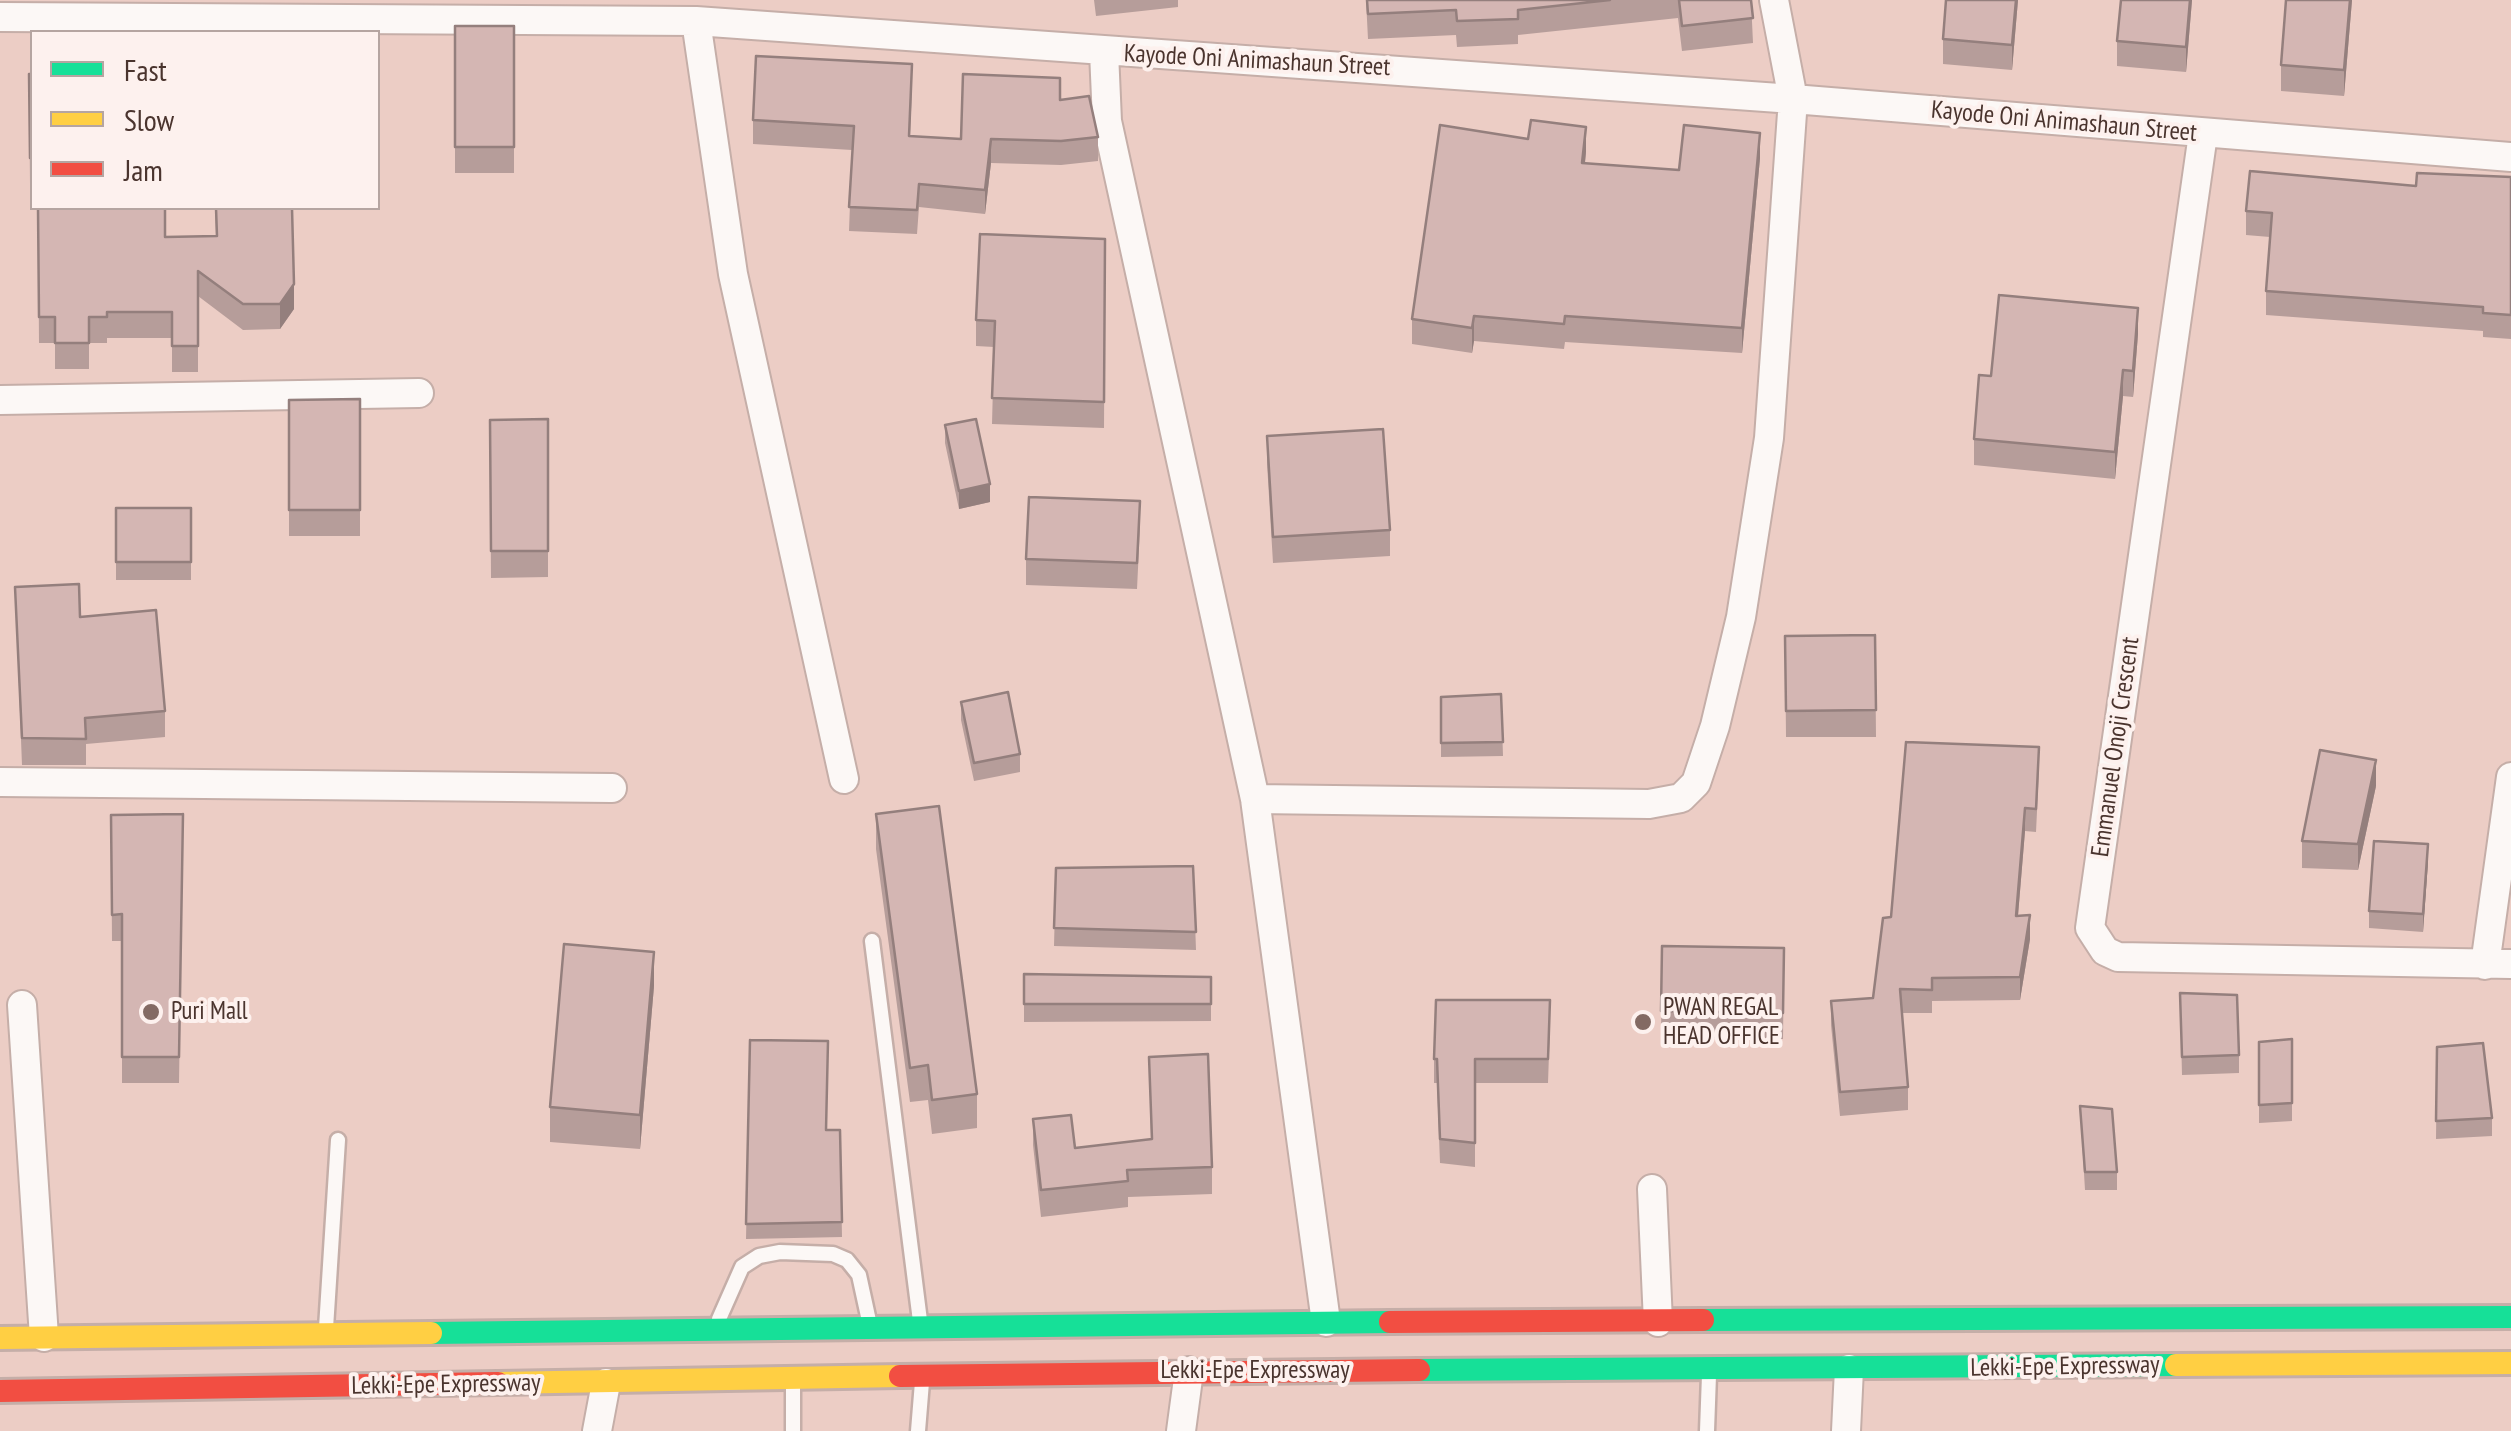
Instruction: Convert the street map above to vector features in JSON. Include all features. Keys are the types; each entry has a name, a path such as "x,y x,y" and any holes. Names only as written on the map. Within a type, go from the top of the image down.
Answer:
{"highway":[{"name":"Lekki-Epe Expressway","path":"0,1338 1326,1322 2511,1317"},
{"name":"Lekki-Epe Expressway","path":"0,1391 606,1384 1189,1370 2511,1363"}],"street":[{"path":"1255,798 1650,804 1681,798 1696,783 1715,726 1742,616 1769,438 1793,99 1774,0"},
{"name":"Kayode Oni Animashaun Street","path":"0,17 696,22 1793,99 2511,157"},
{"path":"696,22 733,274 844,779"},
{"path":"1104,52 1107,121 1255,798 1326,1322"},
{"name":"Emmanuel Onoji Crescent","path":"2203,134 2090,928 2105,952 2118,956 2498,964"},
{"path":"0,400 418,393"},
{"path":"2498,964 2511,777"},
{"path":"0,782 612,788"},
{"path":"22,1004 44,1338"},
{"path":"1652,1189 1658,1322"},
{"path":"1846,1431 1849,1369"},
{"path":"1181,1431 1189,1370"},
{"path":"597,1431 606,1384"}],"lane":[{"path":"872,941 921,1327"},
{"path":"326,1334 338,1140"},
{"path":"715,1329 742,1267 758,1256 780,1252 833,1254 847,1260 859,1274 870,1328"},
{"path":"1707,1431 1709,1370"},
{"path":"918,1431 922,1376"},
{"path":"792,1431 793,1379"}],"building":[{"path":"1367,0 1610,0 1518,10 1518,19 1457,21 1456,10 1368,14"},
{"path":"1679,0 1751,0 1753,18 1682,26"},
{"path":"1946,0 2016,0 2012,45 1943,39"},
{"path":"2121,0 2190,0 2186,47 2117,41"},
{"path":"2286,0 2350,0 2344,70 2281,65"},
{"path":"455,26 514,26 514,147 455,147"},
{"path":"756,56 912,64 909,136 961,139 963,74 1060,78 1060,100 1089,96 1098,137 1061,141 991,139 985,190 919,184 917,210 849,207 854,126 753,120"},
{"path":"1531,120 1586,127 1582,163 1679,170 1684,125 1760,133 1742,328 1565,316 1564,324 1474,316 1472,328 1412,319 1440,125 1528,139"},
{"path":"2250,171 2416,186 2417,173 2511,177 2511,315 2483,313 2483,307 2266,291 2272,213 2246,211"},
{"path":"38,210 165,210 165,237 217,236 216,210 292,210 294,284 280,304 243,304 198,271 198,346 172,346 172,312 107,312 107,317 89,317 89,343 55,343 55,317 39,317"},
{"path":"980,234 1105,239 1104,402 992,398 995,321 976,320"},
{"path":"1999,295 2138,308 2133,371 2123,370 2115,452 1974,439 1979,375 1991,376"},
{"path":"360,399 360,510 289,510 289,400"},
{"path":"548,419 548,551 491,551 490,420"},
{"path":"976,419 990,484 959,491 945,425"},
{"path":"1383,429 1390,530 1273,537 1267,436"},
{"path":"1029,497 1140,501 1137,563 1026,559"},
{"path":"116,508 191,508 191,562 116,562"},
{"path":"79,584 80,617 156,610 165,711 85,718 86,739 22,738 15,587"},
{"path":"1875,635 1876,710 1786,711 1785,636"},
{"path":"1008,692 1020,754 974,763 961,702"},
{"path":"1501,694 1503,742 1441,743 1441,697"},
{"path":"1906,742 2039,747 2036,809 2025,808 2016,916 2030,915 2020,977 1932,978 1932,990 1900,989 1908,1087 1840,1092 1831,1001 1873,998 1883,918 1891,917"},
{"path":"2320,750 2376,760 2358,844 2302,841"},
{"path":"939,806 977,1094 932,1100 928,1065 910,1068 876,814"},
{"path":"183,814 179,1057 122,1057 122,914 112,915 111,815"},
{"path":"2374,841 2428,844 2423,914 2369,911"},
{"path":"1193,866 1196,932 1054,928 1056,868"},
{"path":"564,944 654,952 640,1115 550,1107"},
{"path":"1662,946 1784,948 1783,1013 1661,1011"},
{"path":"1024,974 1211,977 1211,1004 1024,1004"},
{"path":"2180,993 2237,995 2239,1055 2182,1057"},
{"path":"1436,1000 1550,1000 1548,1059 1475,1059 1475,1143 1440,1139 1434,1059"},
{"path":"2292,1039 2292,1103 2259,1105 2259,1042"},
{"path":"750,1040 828,1041 826,1130 840,1130 842,1222 746,1224"},
{"path":"2483,1043 2492,1118 2436,1121 2437,1047"},
{"path":"1208,1054 1212,1167 1127,1170 1128,1181 1041,1190 1033,1119 1071,1115 1075,1148 1152,1139 1149,1057"},
{"path":"2080,1106 2112,1109 2117,1172 2085,1172"}],"traffic: fast":[{"path":"1703,1320 2511,1317"},
{"path":"431,1333 1390,1322"},
{"path":"1419,1370 2176,1365"}],"traffic: slow":[{"path":"0,1338 431,1333"},
{"path":"2176,1365 2511,1363"},
{"path":"498,1383 900,1376"}],"traffic: jam":[{"path":"1390,1322 1703,1320"},
{"path":"900,1376 1419,1370"},
{"path":"0,1391 498,1383"}],"place":[{"name":"Puri Mall","path":"151,1012"},
{"name":"PWAN REGAL HEAD OFFICE","path":"1643,1022"}]}
